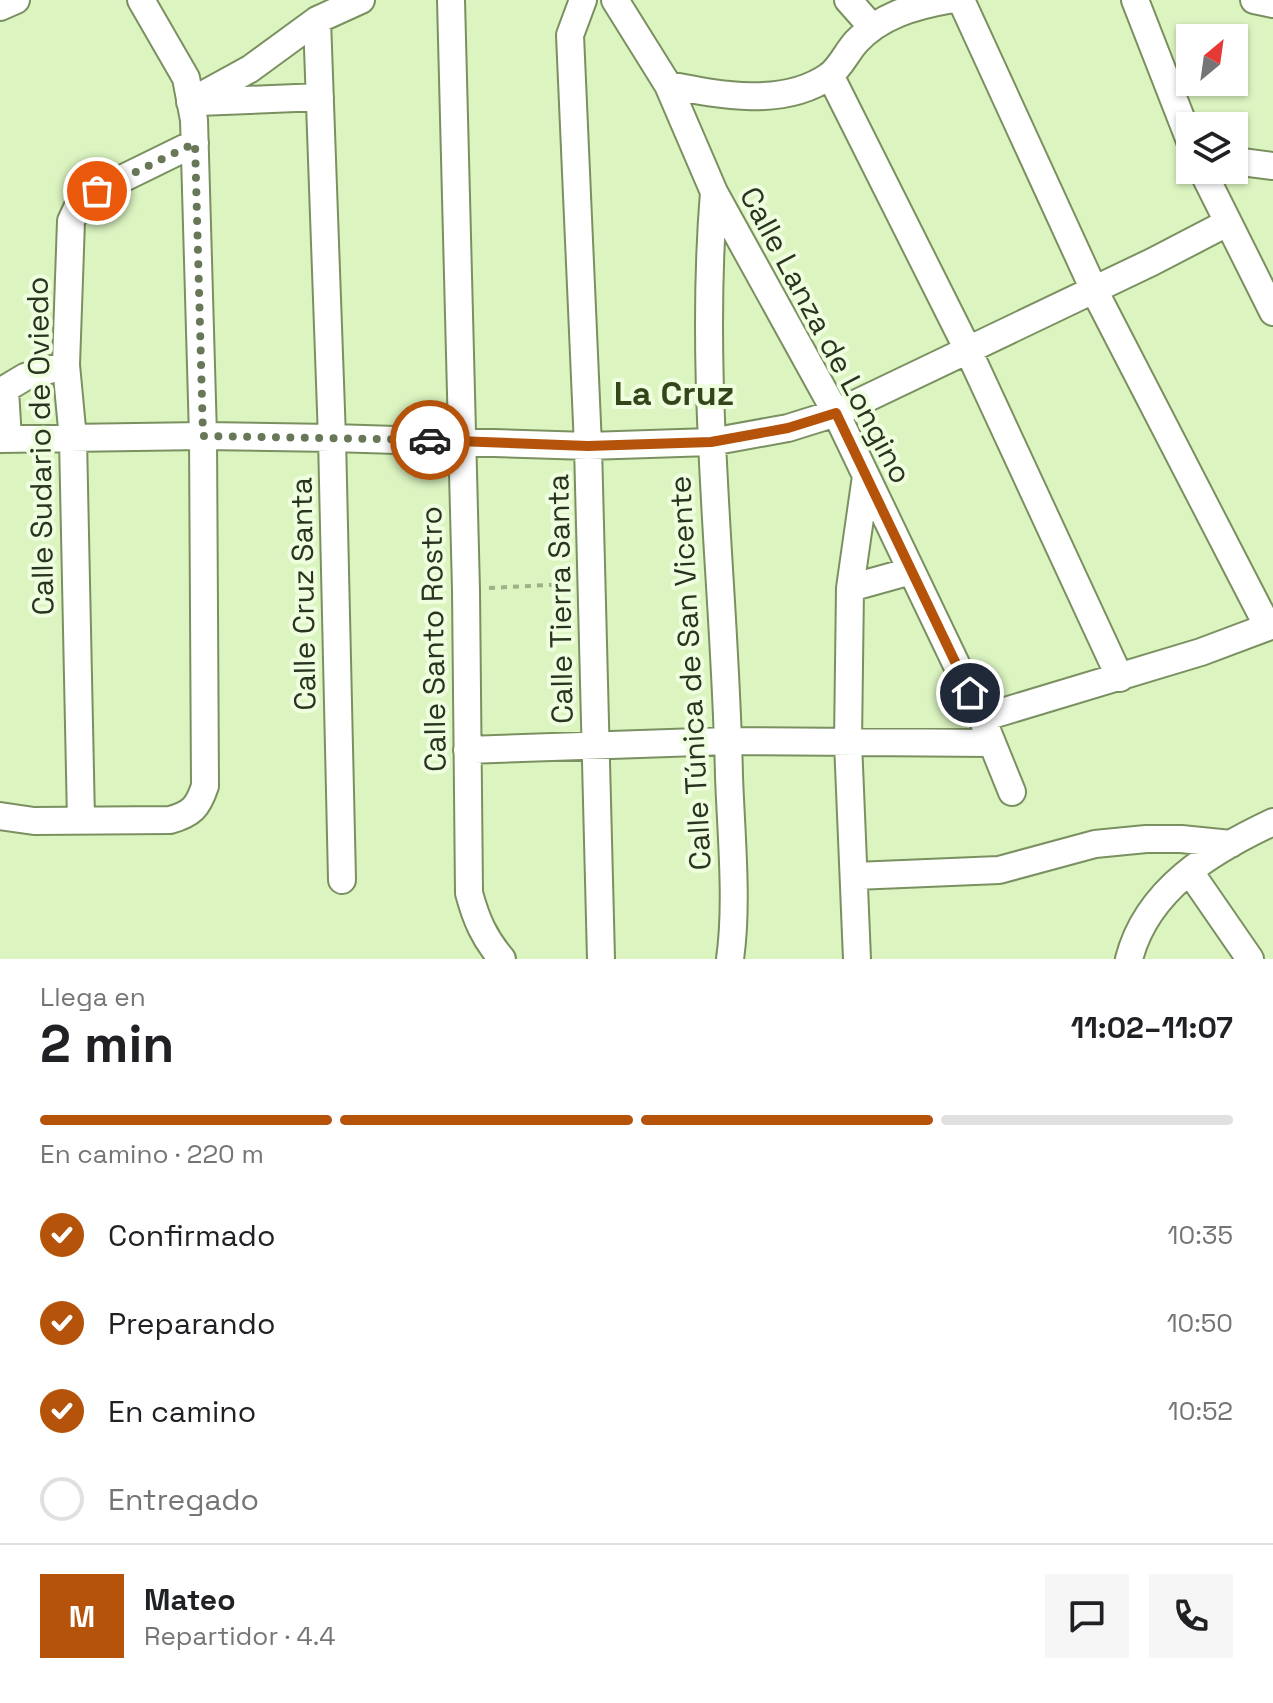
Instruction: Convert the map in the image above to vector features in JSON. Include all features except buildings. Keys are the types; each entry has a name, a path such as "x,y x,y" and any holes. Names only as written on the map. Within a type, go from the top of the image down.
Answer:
{"street":[{"path":"0,7 16,0"},
{"path":"0,816 34,821 170,820 187,815 198,805 205,786 203,436 195,143 188,90 141,0"},
{"path":"188,90 250,69 317,20 361,0"},
{"name":"Calle Santo Rostro","path":"451,0 466,590 469,893 486,940 502,959"},
{"name":"Calle Tierra Santa","path":"583,0 570,35 588,446 601,959"},
{"name":"Calle Lanza de Longino","path":"615,0 668,85 714,192 836,413 986,730 1012,792"},
{"path":"848,0 871,26"},
{"path":"668,85 716,94 792,93 830,75 871,26 926,4 948,0"},
{"path":"467,750 728,741 848,742 986,730 1120,678 1271,626 1094,290 961,0"},
{"path":"1135,0 1179,112"},
{"path":"1256,0 1273,4"},
{"name":"Calle Cruz Santa","path":"317,20 332,438 342,880"},
{"path":"830,75 968,350 1120,678"},
{"path":"188,90 320,97"},
{"name":"Calle Sudario de Oviedo","path":"81,820 73,439 66,365 71,221 79,204 97,191 195,143"},
{"path":"1248,163 1273,166"},
{"path":"1209,184 1271,303"},
{"name":"Calle Túnica de San Vicente","path":"714,192 708,257 711,442 728,741 733,921 730,959"},
{"path":"66,365 25,377 3,391 4,439 203,436 588,446 711,442 788,428 836,413 1227,223"},
{"path":"857,959 848,742 850,588 866,476"},
{"path":"850,588 911,571"},
{"path":"1129,959 1137,930 1163,892 1231,844 1273,822"},
{"path":"855,876 999,870 1095,844 1146,839 1231,844"},
{"path":"1190,872 1250,959"}],"path":[{"path":"466,590 591,583"}],"way so far":[{"path":"97,191 195,143 203,436 430,440"}],"district":[{"name":"La Cruz","path":"674,393"}],"route":[{"path":"430,440 588,446 711,442 788,428 836,413 970,693"}]}
